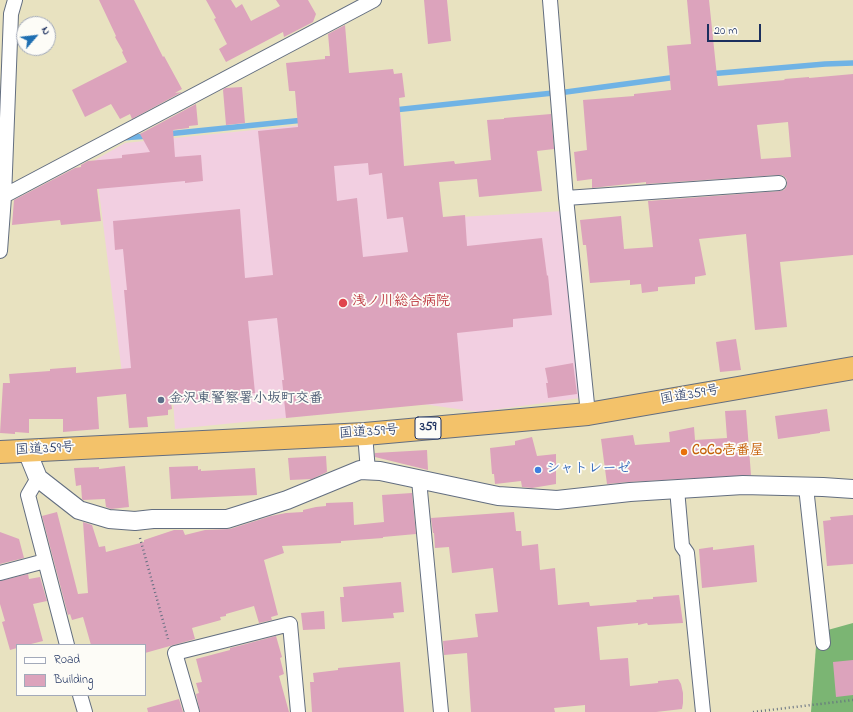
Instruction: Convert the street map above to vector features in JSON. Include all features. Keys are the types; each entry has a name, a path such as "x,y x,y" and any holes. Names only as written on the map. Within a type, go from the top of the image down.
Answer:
{"highway":[{"name":"国道359号","path":"0,452 365,434 588,414 853,368"}],"street":[{"path":"0,251 11,14 15,0"},
{"path":"2,198 374,0"},
{"path":"550,0 566,198 588,414"},
{"path":"566,198 779,183"},
{"path":"365,434 368,471"},
{"path":"27,451 38,478 78,510 110,520 135,521 153,519 227,519 286,500 360,470 380,471 498,496 557,500 630,492 743,484 853,489"},
{"path":"38,478 28,495 67,644"},
{"path":"419,480 441,712"},
{"path":"806,487 823,643"},
{"path":"678,489 682,546 687,553 703,712"},
{"path":"0,573 45,561"},
{"path":"192,712 176,653 290,624 298,712"},
{"path":"80,696 85,712"}],"path":[{"path":"135,521 170,646 176,653"},
{"path":"753,712 853,700"}],"shaded area":[{"name":"浅ノ川総合病院","path":"401,115 407,220 564,211 580,398 478,412 423,404 175,429 172,385 124,389 95,160 125,143"}],"green space":[{"path":"853,623 853,712 811,712 817,633"}],"building":[{"path":"99,0 134,0 163,57 164,56 182,89 175,93 182,92 132,119 130,114 120,119 111,104 85,117 72,90 127,62"},
{"path":"206,0 231,0 236,8 242,4 251,21 280,6 276,0 308,0 316,14 313,22 284,37 283,32 226,62 219,49 227,44 214,19 216,18"},
{"path":"424,0 447,0 451,41 428,44"},
{"path":"687,0 709,0 718,86 853,74 853,255 780,262 787,327 755,330 746,234 699,239 706,275 695,277 695,284 658,287 658,291 642,293 641,284 630,285 630,280 590,283 586,245 583,245 580,220 621,216 624,249 653,247 648,201 780,191 784,190 787,186 786,178 782,175 646,184 646,182 592,188 592,179 577,181 574,152 587,150 583,100 634,96 634,94 671,90 667,46 691,44","holes":["788,122 791,157 761,159 757,125"]},
{"name":"浅ノ川総合病院","path":"345,25 349,73 393,69 394,74 402,73 405,97 399,98 404,166 454,161 455,164 491,160 487,120 551,114 554,149 537,151 542,191 479,197 477,179 439,182 443,217 465,215 467,246 542,238 552,315 513,319 513,327 457,333 463,401 286,418 282,380 284,380 277,318 248,321 255,393 171,402 172,409 168,410 168,415 147,417 148,427 129,428 126,394 97,397 99,429 63,432 63,419 29,419 29,433 0,433 3,383 10,383 9,374 50,371 50,369 76,367 76,373 131,368 124,290 127,290 123,249 115,250 113,221 240,209 245,278 273,275 258,131 298,127 295,91 289,91 286,63 325,59 325,56 330,56 328,34","holes":["368,163 369,175 382,173 387,219 403,217 408,252 363,257 357,198 337,201 334,166"]},
{"path":"242,87 245,123 226,125 223,90 225,88"},
{"path":"196,104 198,125 173,130 175,157 201,155 203,181 185,183 185,181 97,189 101,221 61,225 60,220 12,225 14,200 75,168 81,167 81,165 88,161 122,158 122,155 150,152 140,134"},
{"path":"736,339 741,370 720,372 716,342"},
{"path":"573,363 577,394 548,398 546,383 548,383 545,368"},
{"path":"827,409 830,431 778,439 775,416"},
{"path":"746,410 751,475 607,484 601,439 633,435 635,445 670,442 669,432 694,427 695,440 727,438 725,411"},
{"path":"532,437 537,456 556,454 556,484 532,488 522,487 521,481 495,484 494,474 492,474 490,448 515,445 515,441"},
{"path":"427,450 428,470 375,457 375,453"},
{"path":"326,456 327,472 312,479 290,480 288,458"},
{"path":"125,466 129,507 111,509 106,507 105,499 82,499 81,485 76,486 74,468 99,467 99,469"},
{"path":"198,466 198,470 201,469 201,471 255,468 257,495 171,499 169,467"},
{"path":"412,493 416,534 341,541 341,543 282,546 284,553 264,560 278,615 271,617 272,620 259,623 254,606 226,614 226,616 220,617 221,620 192,628 195,639 146,653 146,644 91,644 83,617 72,620 70,614 68,615 42,516 57,512 78,594 88,593 83,522 92,525 99,547 105,546 106,552 144,542 144,540 174,530 183,530 185,535 205,530 230,529 271,516 303,512 303,510 326,506 326,503 353,502 354,525 384,522 382,495"},
{"path":"514,512 516,531 521,531 522,546 538,544 540,570 555,568 558,605 589,602 590,606 637,602 636,600 653,599 653,597 679,595 683,623 648,625 647,623 638,625 638,623 597,627 600,660 628,658 630,686 678,679 683,693 682,709 656,712 585,712 585,705 554,708 555,712 471,712 467,653 444,655 443,641 478,637 475,614 498,612 493,568 452,573 449,547 435,548 431,518"},
{"path":"853,515 853,564 827,566 823,521 831,520 830,517"},
{"path":"0,532 19,539 24,558 0,564"},
{"path":"754,545 757,582 702,588 699,549 713,547 713,550"},
{"path":"28,574 29,579 40,577 47,601 33,604 43,641 31,644 16,644 16,648 10,650 2,622 5,621 0,604 0,581"},
{"path":"401,582 404,612 393,613 394,618 342,622 340,597 344,597 343,587"},
{"path":"324,611 325,629 303,630 301,613"},
{"path":"276,636 282,657 280,658 284,674 279,676 289,712 200,712 196,694 199,693 196,683 202,682 196,659"},
{"path":"853,660 853,695 836,697 833,662"},
{"path":"400,662 404,712 312,712 310,682 314,682 313,673 338,670 338,668"},
{"path":"179,699 183,712 148,712 147,708"}],"waterway":[{"path":"709,74 853,63"},
{"path":"566,92 677,77"},
{"path":"394,110 553,93"},
{"path":"167,134 304,120"},
{"path":"121,138 149,136"}],"place":[{"name":"浅ノ川総合病院","path":"343,303"},
{"name":"金沢東警察署小坂町交番","path":"161,400"},
{"name":"CoCo壱番屋","path":"684,452"},
{"name":"シャトレーゼ","path":"538,470"}]}
